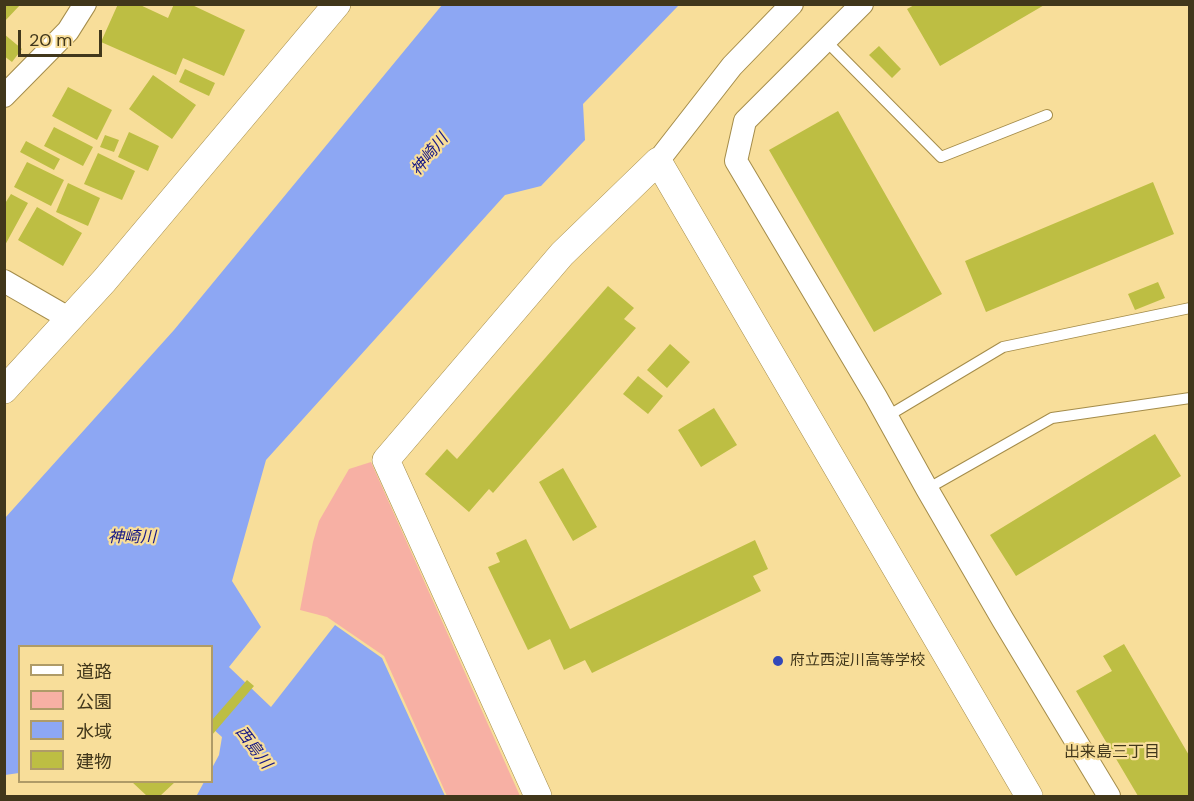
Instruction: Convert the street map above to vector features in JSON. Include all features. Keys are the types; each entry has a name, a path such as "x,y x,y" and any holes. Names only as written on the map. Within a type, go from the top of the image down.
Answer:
{"street":[{"path":"4,96 68,31 85,4"},
{"path":"4,390 104,281 337,4"},
{"path":"538,796 386,460 562,254 658,162 732,66 792,4"},
{"path":"862,4 745,120 736,161 1109,796"},
{"path":"658,162 1029,796"},
{"path":"4,281 70,319"}],"lane":[{"path":"826,40 941,157 1047,115"},
{"path":"886,417 1003,347 1190,308"},
{"path":"927,489 1052,418 1190,398"}],"green space":[{"path":"371,462 520,796 447,796 384,656 327,617 300,610 319,521 349,469"}],"water":[{"name":"神崎川","path":"442,5 679,5 583,104 585,140 541,186 505,195 266,460 232,581 261,627 229,667 271,707 335,625 382,658 445,796 197,796 204,783 213,783 213,766 219,755 222,737 213,729 213,645 18,645 18,773 5,775 5,518 174,330"}],"building":[{"path":"4,4 21,4 4,22"},
{"path":"118,4 138,4 168,18 174,4 190,4 245,30 224,76 183,58 176,75 101,42"},
{"path":"916,4 1046,4 940,66 907,9"},
{"path":"4,34 22,49 12,62 4,56"},
{"path":"879,46 901,69 892,78 869,55"},
{"path":"185,69 215,83 209,96 179,82"},
{"path":"153,75 196,105 172,139 129,109"},
{"path":"68,87 112,110 97,140 52,116"},
{"path":"838,111 942,294 874,332 769,150"},
{"path":"54,127 93,147 83,166 44,146"},
{"path":"129,132 159,146 148,171 118,157"},
{"path":"105,135 119,140 114,152 100,147"},
{"path":"26,141 60,159 54,170 20,152"},
{"path":"98,153 135,171 122,200 84,184"},
{"path":"27,162 64,180 51,206 14,187"},
{"path":"1153,182 1174,234 986,312 965,261"},
{"path":"68,183 100,198 88,226 56,212"},
{"path":"11,194 28,203 4,247 4,205"},
{"path":"37,207 82,233 63,266 18,240"},
{"path":"1158,282 1165,298 1135,310 1128,294"},
{"path":"608,286 634,308 624,319 636,328 493,493 489,489 469,512 425,474 447,449 457,459"},
{"path":"670,344 690,362 667,388 647,370"},
{"path":"638,376 663,396 648,414 623,394"},
{"path":"714,408 737,445 701,467 678,430"},
{"path":"1155,434 1181,476 1016,576 990,535"},
{"path":"563,468 597,527 573,541 539,482"},
{"path":"526,539 570,629 755,540 768,569 753,576 761,591 592,673 585,660 564,670 550,639 528,650 488,567 500,562 496,553"},
{"path":"1124,644 1190,757 1190,796 1138,796 1076,691 1112,671 1103,656"},
{"path":"247,680 254,686 213,734 213,719"},
{"path":"133,783 174,783 160,796 147,796"}],"place":[{"name":"府立西淀川高等学校","path":"778,661"}],"district":[{"name":"出来島三丁目","path":"1112,753"}],"water label":[{"name":"西島川","path":"253,748"}]}
